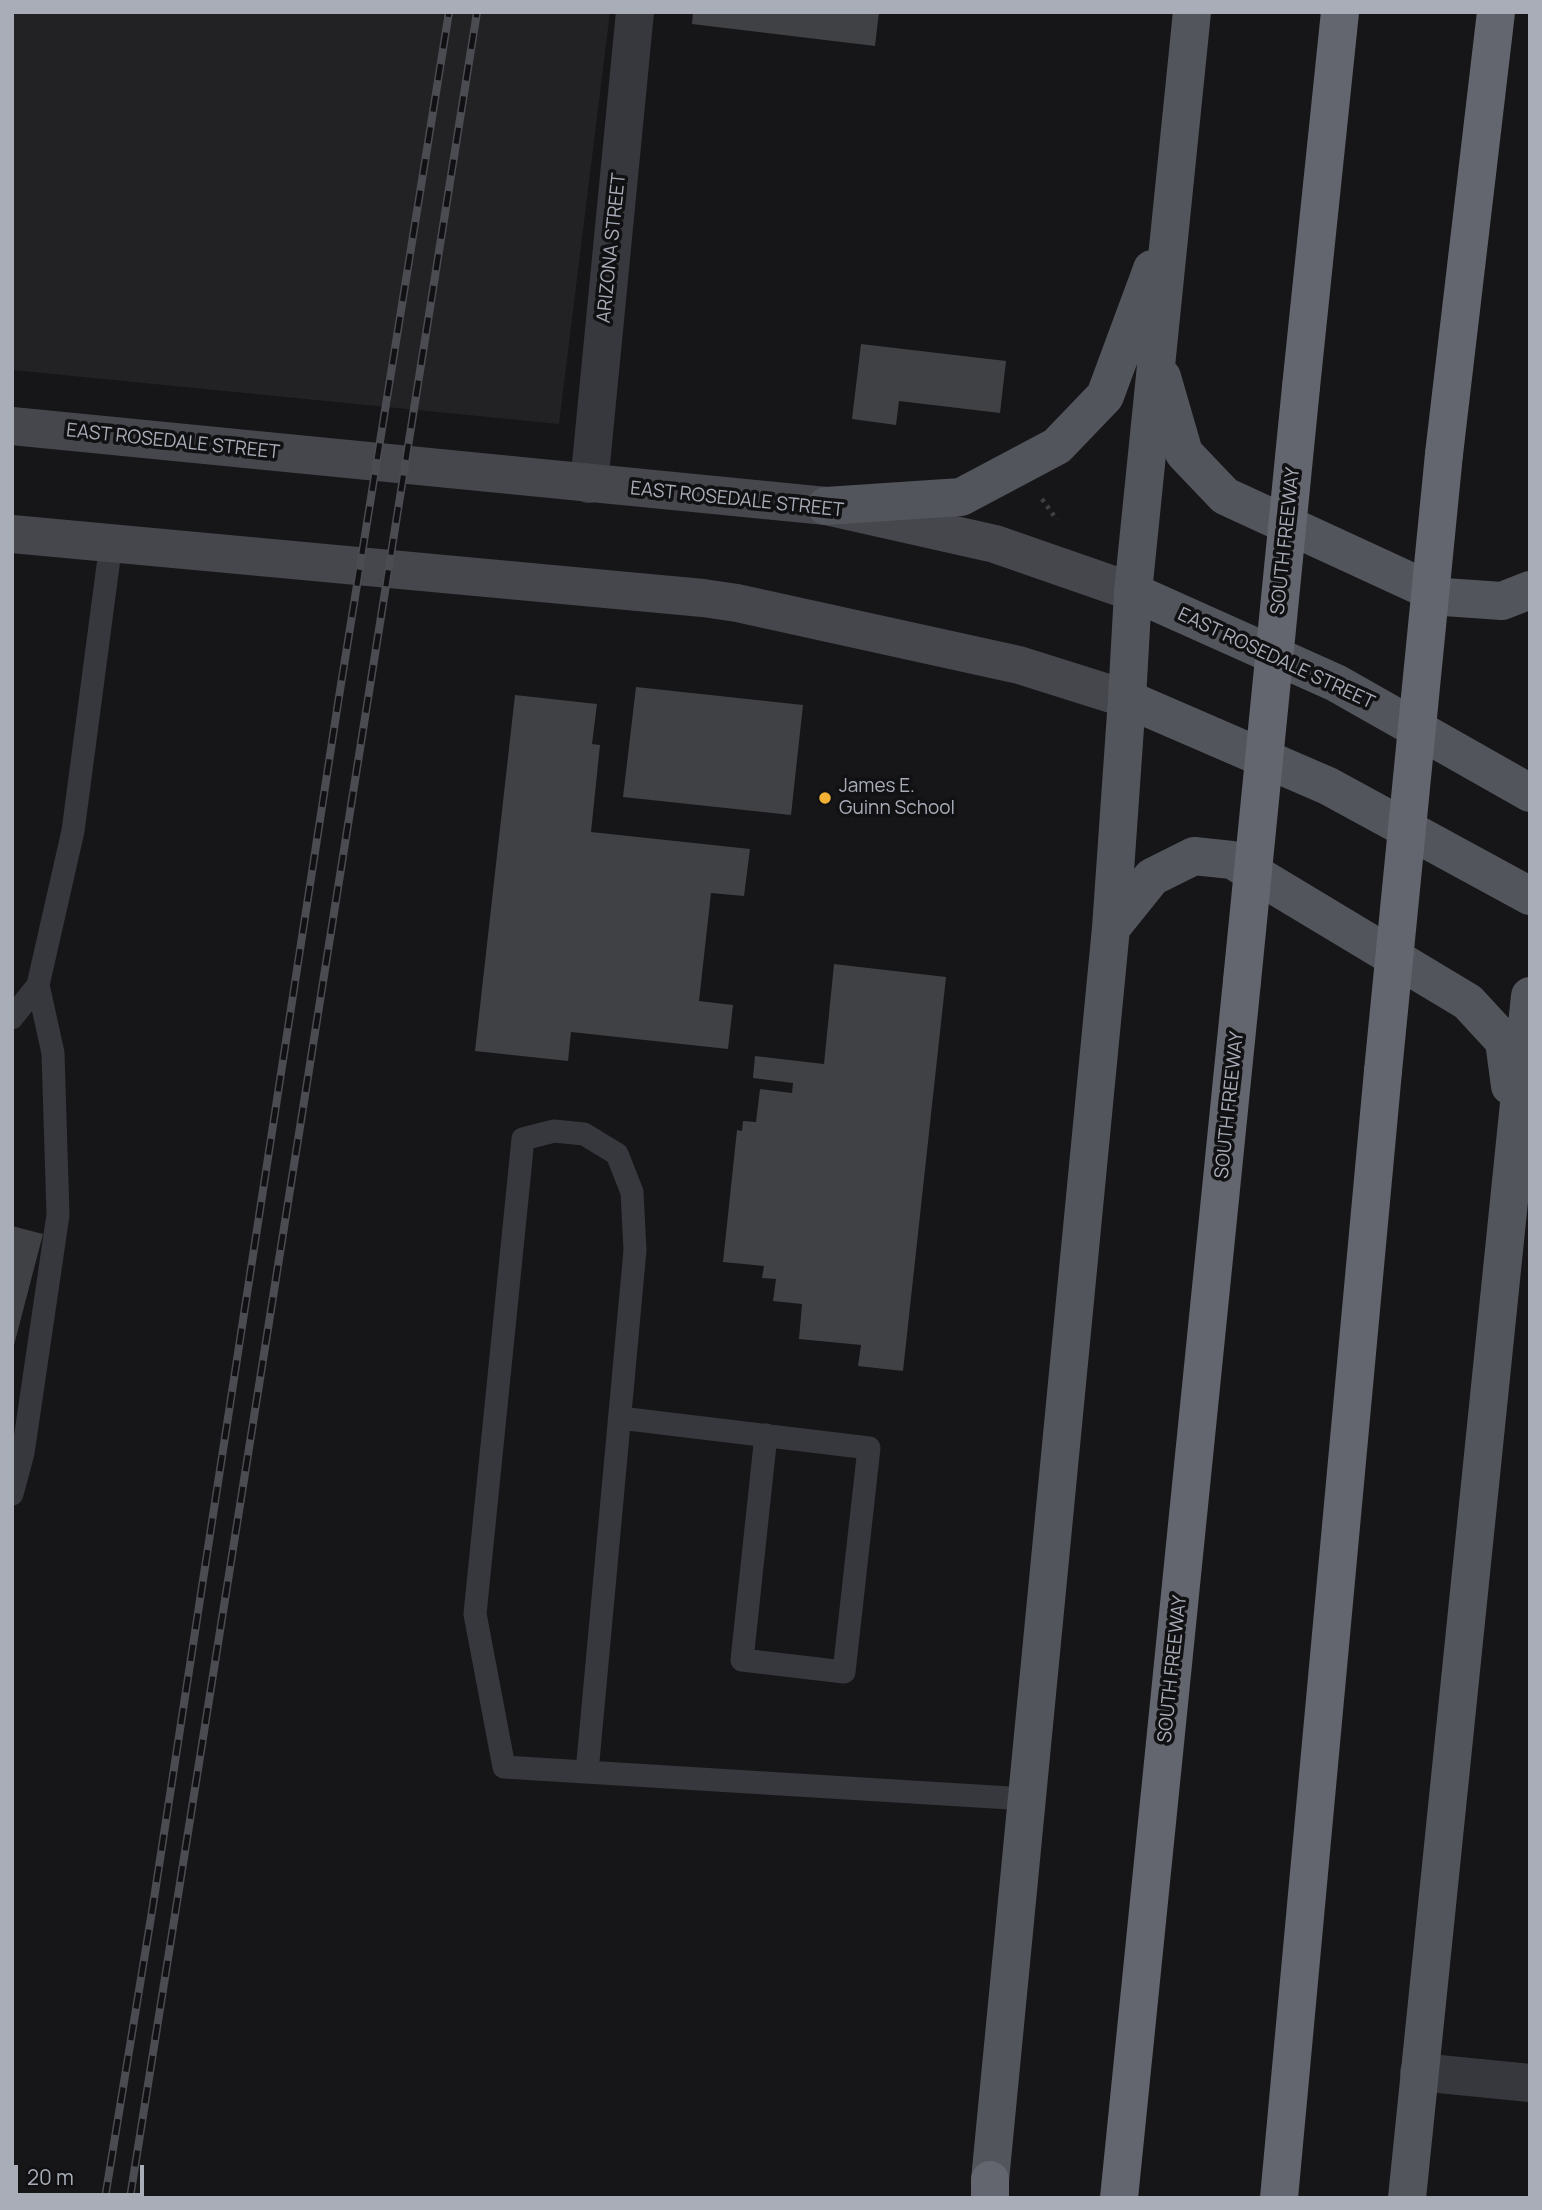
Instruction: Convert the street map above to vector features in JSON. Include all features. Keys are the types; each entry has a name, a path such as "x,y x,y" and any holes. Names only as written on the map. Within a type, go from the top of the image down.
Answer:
{"highway":[{"name":"SOUTH FREEWAY","path":"1119,2198 1340,12"},
{"path":"1279,2198 1383,1071 1444,453 1496,12"}],"main road":[{"path":"989,2192 1111,928 1132,592 1192,12"},
{"path":"826,506 961,497 1057,446 1105,396 1171,218"},
{"path":"1156,359 1184,453 1225,496 1444,597 1502,601 1530,590"},
{"name":"EAST ROSEDALE STREET","path":"12,426 826,506 995,544 1132,592 1336,683 1530,793"},
{"path":"12,534 703,598 737,603 1019,665 1127,699 1328,786 1530,896"},
{"path":"1111,928 1152,877 1194,856 1232,860 1468,1002 1504,1041 1516,1133"},
{"path":"1407,2198 1530,996"},
{"path":"1502,1278 1530,1227"}],"street":[{"name":"ARIZONA STREET","path":"589,484 635,12"},
{"path":"1419,2072 1530,2083"}],"lane":[{"path":"12,1018 38,985 73,831 111,543"},
{"path":"12,1494 23,1453 58,1215 54,1053 38,985"},
{"path":"587,1772 635,1250 632,1192 617,1154 584,1134 554,1131 523,1139 475,1614 504,1767 1026,1799"},
{"path":"620,1418 766,1435 869,1448 844,1672 742,1660 766,1435"}],"path":[{"path":"1035,490 1057,519 1057,528"}],"shaded area":[{"path":"12,12 610,12 559,424 12,370"}],"building":[{"path":"693,12 879,12 875,46 692,24"},
{"path":"861,344 1006,361 1000,413 899,401 896,425 852,419"},
{"path":"636,687 803,705 791,815 623,797"},
{"path":"515,695 597,704 592,744 600,745 591,832 750,849 744,896 711,893 699,1001 733,1005 728,1049 571,1032 568,1061 475,1051"},
{"path":"834,964 946,977 903,1371 858,1366 861,1345 799,1339 802,1304 773,1301 776,1279 762,1278 764,1266 723,1262 737,1130 742,1131 743,1121 756,1122 760,1089 792,1093 793,1083 753,1078 755,1056 824,1064"},
{"path":"12,1226 43,1234 13,1349 12,1349"}],"railway":[{"path":"105,2198 153,1905 338,703 449,12"},
{"path":"130,2198 477,12"}],"place":[{"name":"James E. Guinn School","path":"825,798"}]}
